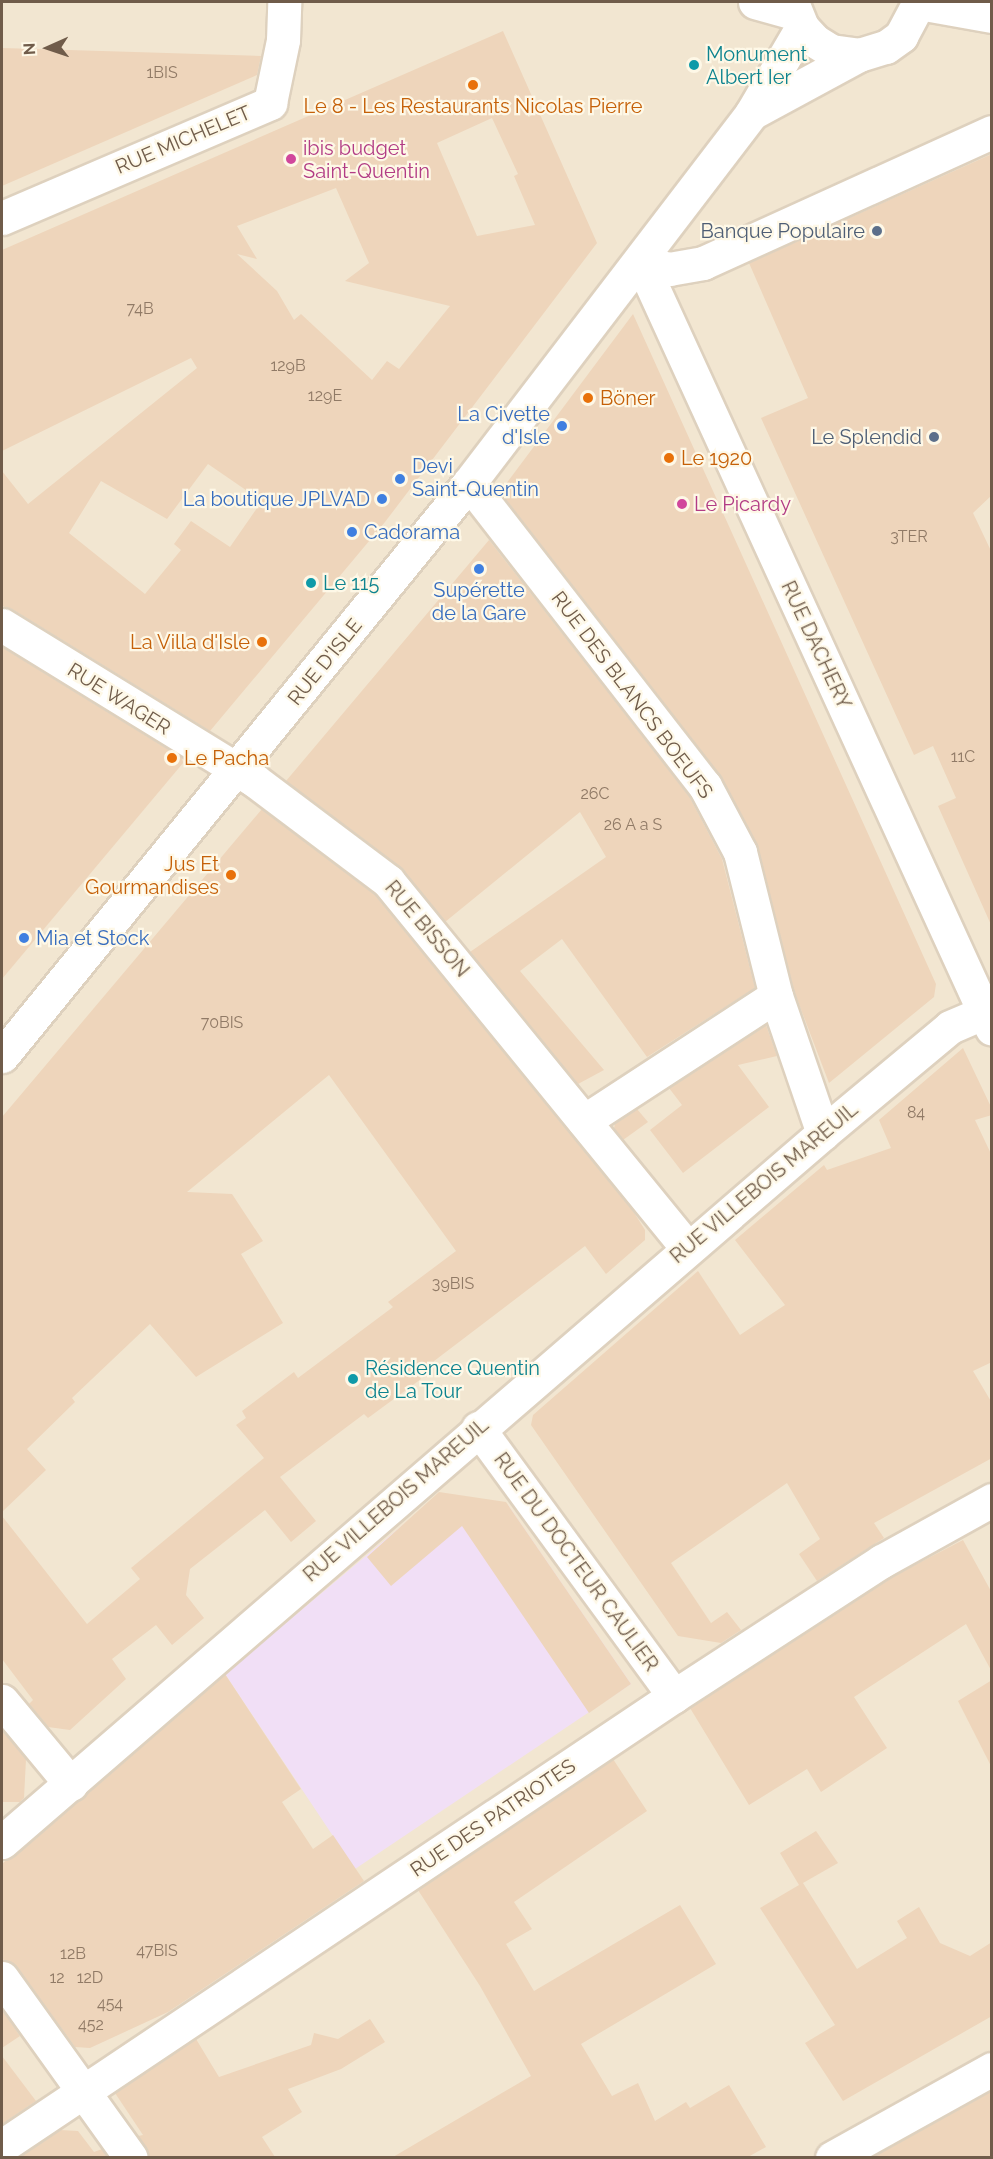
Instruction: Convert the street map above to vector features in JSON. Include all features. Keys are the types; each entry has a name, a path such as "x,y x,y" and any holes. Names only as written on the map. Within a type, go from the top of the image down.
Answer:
{"street":[{"name":"RUE MICHELET","path":"2,218 270,103 283,40 284,2"},
{"path":"755,2 796,14 831,51 859,55"},
{"path":"751,114 859,55 886,47 901,36 919,2 992,16"},
{"name":"RUE D'ISLE","path":"2,1056 237,771 469,483 641,262 751,114 796,14"},
{"path":"641,262 669,269 704,263 992,132"},
{"name":"RUE DACHERY","path":"641,262 989,1017"},
{"name":"RUE DES BLANCS BOEUFS","path":"469,483 705,786 740,852 776,996 823,1133"},
{"name":"RUE WAGER","path":"2,625 237,771"},
{"name":"RUE BISSON","path":"237,771 388,880 687,1248"},
{"path":"584,1121 776,996"},
{"name":"RUE VILLEBOIS MAREUIL","path":"2,1842 478,1428 823,1133 950,1027 989,1017"},
{"name":"RUE DU DOCTEUR CAULIER","path":"478,1428 674,1696"},
{"name":"RUE DES PATRIOTES","path":"2,2146 674,1696 882,1561 992,1500"},
{"path":"2,1701 71,1784"},
{"path":"2,1978 131,2157"},
{"path":"832,2157 992,2069"}],"shaded area":[{"path":"2,2 991,2 991,2157 2,2157"},
{"path":"429,1503 508,1505 631,1684 355,1869 225,1674"}],"building":[{"path":"503,31 597,243 385,522 210,731 12,609 2,606 2,471 28,504 197,368 191,358 2,451 2,250","holes":["492,118 518,174 514,176 535,225 477,236 437,143","336,188 369,263 345,281 450,306 399,369 387,361 372,380 301,314 294,320 277,291 237,254 257,259 237,226","208,464 262,501 230,547 191,521 174,544 181,550 145,594 69,533 101,481 167,519"]},
{"path":"2,48 261,56 257,75 2,186"},
{"path":"992,154 992,495 973,513 992,553 992,927 938,806 956,798 933,746 914,755 761,418 808,398 749,263"},
{"path":"633,314 936,984 934,997 829,1083 794,991 758,847 721,777 500,492"},
{"path":"489,540 689,796 722,859 755,988 647,1057 562,939 520,971 604,1070 578,1084 470,952 606,857 580,812 445,922 399,866 286,781"},
{"path":"2,647 182,758 183,763 2,979"},
{"path":"262,809 375,895 633,1211 645,1230 645,1240 606,1274 585,1246 417,1374 421,1379 368,1418 364,1414 280,1477 316,1521 291,1542 265,1510 190,1569 186,1595 204,1618 172,1645 156,1625 112,1659 126,1679 70,1730 48,1727 29,1704 33,1700 2,1659 2,1516 87,1624 140,1579 131,1568 264,1458 236,1425 246,1418 242,1411 294,1372 298,1378 393,1307 388,1302 456,1251 329,1075 187,1192 232,1194 263,1241 241,1254 283,1323 196,1377 150,1324 72,1398 75,1402 27,1449 46,1470 2,1512 2,1117"},
{"path":"766,1025 777,1056 738,1065 769,1107 683,1173 650,1130 682,1105 669,1088"},
{"path":"963,1048 992,1109 992,1115 975,1120 992,1156 992,1362 973,1371 992,1403 992,1458 874,1523 884,1538 817,1581 799,1554 820,1539 787,1483 671,1563 711,1623 727,1612 741,1630 721,1643 678,1636 531,1425 533,1415 698,1271 740,1335 785,1305 735,1240 824,1165 827,1170 891,1148 879,1120"},
{"path":"637,1109 648,1122 623,1140 614,1129 615,1123"},
{"path":"439,1492 506,1502 631,1684 589,1713 462,1526 391,1586 367,1557"},
{"path":"963,1540 992,1593 992,1672 966,1624 854,1697 887,1748 821,1792 807,1769 749,1805 690,1708 892,1577"},
{"path":"225,1674 301,1789 282,1802 313,1849 333,1835 364,1881 168,2012 90,2048 75,2047 17,1967 2,1959 2,1864"},
{"path":"992,1680 992,1768 958,1701"},
{"path":"2,1730 26,1759 24,1798 20,1802 2,1802"},
{"path":"613,1759 647,1811 514,1902 532,1929 506,1944 534,1991 680,1905 716,1964 581,2044 612,2096 638,2083 655,2121 686,2102 690,2108 729,2085 766,2147 748,2157 393,2157 531,2076 480,1986 418,1890"},
{"path":"816,1831 838,1863 803,1883 857,1969 907,1938 897,1921 919,1907 940,1943 970,1956 992,1942 992,2016 843,2101 805,2043 835,2025 760,1908 799,1885 780,1853"},
{"path":"2,2009 20,2036 2,2048"},
{"path":"370,2019 385,2042 341,2069 288,2089 302,2112 262,2137 275,2157 150,2157 138,2136 143,2135 115,2093 196,2039 219,2077 311,2045 314,2033 338,2039"},
{"path":"2,2056 36,2101 2,2124"},
{"path":"992,2091 992,2157 873,2157"},
{"path":"60,2130 78,2131 94,2152 102,2149 108,2157 19,2157"}],"place":[{"name":"Monument Albert Ier","path":"694,65"},
{"name":"Le 8 - Les Restaurants Nicolas Pierre","path":"473,85"},
{"name":"ibis budget Saint-Quentin","path":"291,159"},
{"name":"Banque Populaire","path":"877,231"},
{"name":"Böner","path":"588,398"},
{"name":"La Civette d'Isle","path":"562,426"},
{"name":"Le Splendid","path":"934,437"},
{"name":"Le 1920","path":"669,458"},
{"name":"Devi Saint-Quentin","path":"400,479"},
{"name":"La boutique JPLVAD","path":"382,499"},
{"name":"Le Picardy","path":"682,504"},
{"name":"Cadorama","path":"352,532"},
{"name":"Supérette de la Gare","path":"479,569"},
{"name":"Le 115","path":"311,583"},
{"name":"La Villa d'Isle","path":"262,642"},
{"name":"Le Pacha","path":"172,758"},
{"name":"Jus Et Gourmandises","path":"231,875"},
{"name":"Mia et Stock","path":"24,938"},
{"name":"Résidence Quentin de La Tour","path":"353,1379"}]}
